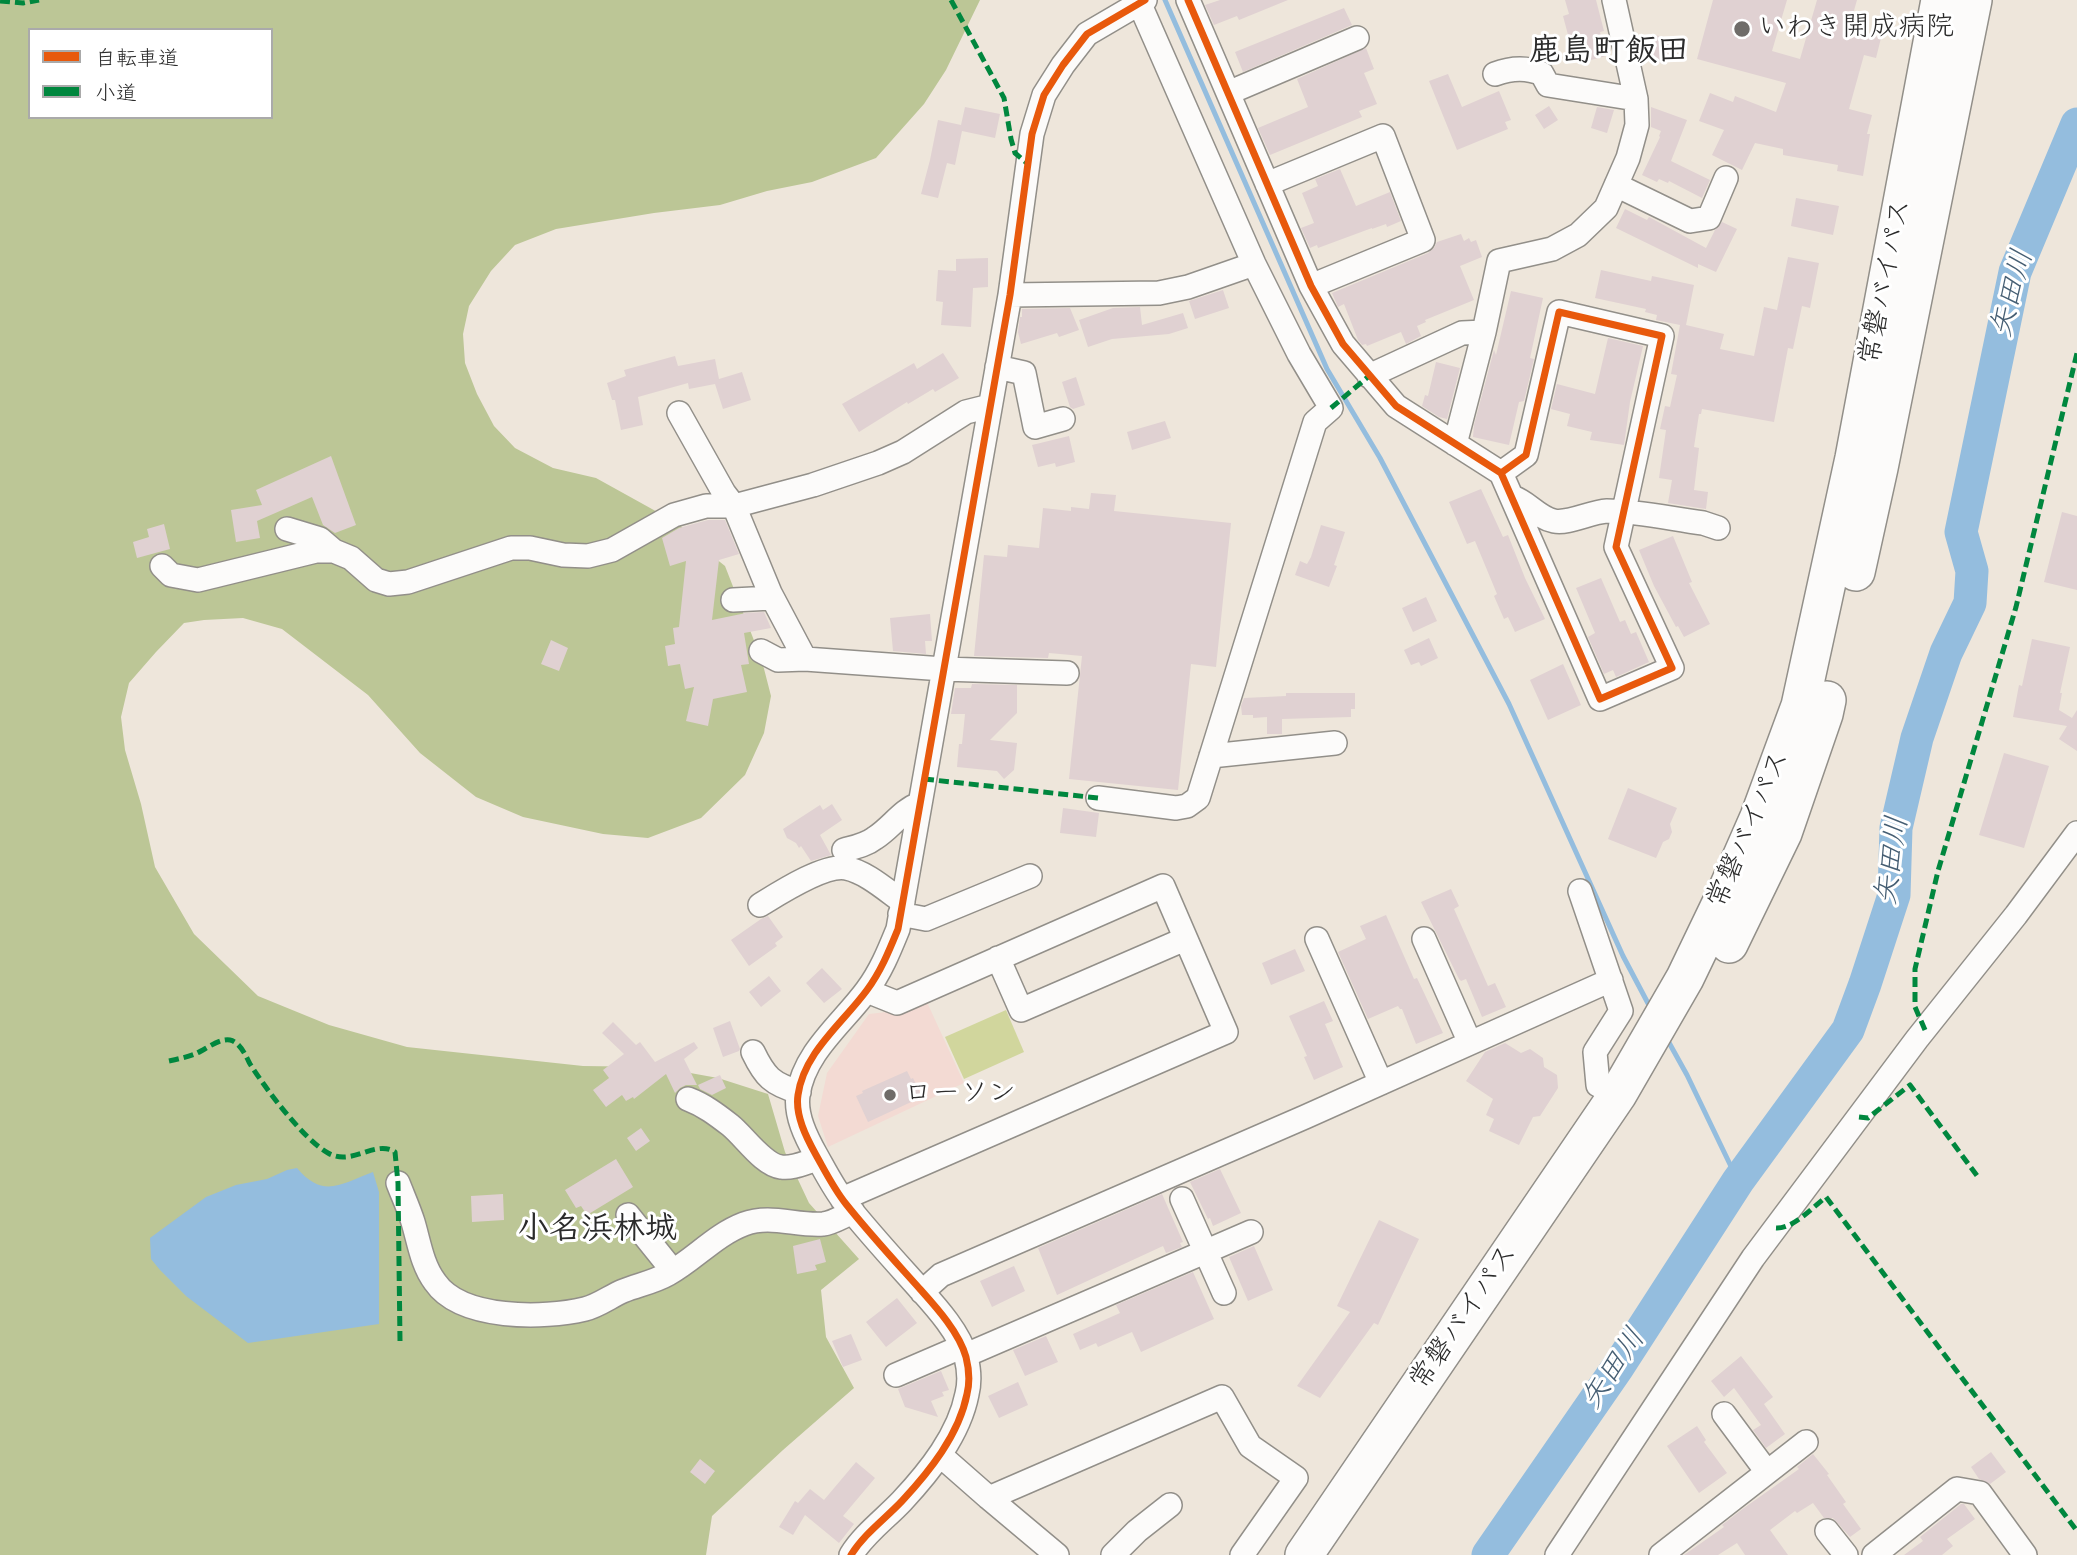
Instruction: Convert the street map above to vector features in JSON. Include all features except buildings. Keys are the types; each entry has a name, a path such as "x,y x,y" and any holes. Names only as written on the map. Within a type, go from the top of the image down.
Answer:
{"highway":[{"name":"常磐バイパス","path":"1691,992 1723,899 1759,817 1800,706 1854,458 1940,0"},
{"name":"常磐バイパス","path":"1334,1555 1691,992 1741,921 1783,833 1824,715 1881,454 1973,0"},
{"name":"常磐バイパス","path":"1304,1555 1634,1084"}],"street":[{"path":"1188,0 1311,286 1343,344 1396,406 1502,473 1600,699 1672,668 1616,547 1662,337 1559,312 1526,455 1502,473"},
{"path":"1455,444 1499,261 1552,249 1578,235 1606,208 1628,158 1637,125 1636,99 1615,0"},
{"path":"851,1555 869,1532 902,1501 940,1455 955,1428 967,1394 969,1372 963,1351 945,1318 847,1206 805,1132 797,1098 802,1079 817,1050 882,970 898,929 1010,295 1032,134 1044,96 1087,34 1141,1 1254,264 1331,408 1315,422 1198,798 1187,806 1176,808 1098,798"},
{"path":"1228,93 1357,38"},
{"path":"1495,74 1507,70 1531,69 1542,74 1548,85 1636,99"},
{"path":"1267,184 1383,136 1423,240 1311,286"},
{"path":"1616,185 1690,221 1709,218 1726,178"},
{"path":"1010,295 1159,293 1188,287 1254,264"},
{"path":"1368,376 1462,333 1484,332"},
{"path":"997,367 1024,373 1035,427 1063,419"},
{"path":"287,529 320,539 334,551 351,558 376,580 389,584 408,582 511,548 588,556 612,550 674,515 706,506 734,506 813,485 878,463 903,452 966,412 990,406"},
{"path":"678,413 734,506 772,598 805,659"},
{"path":"1512,497 1522,500 1544,518 1555,522 1599,512 1703,523 1718,528"},
{"path":"162,566 171,575 198,580 316,551 334,551"},
{"path":"733,600 772,598"},
{"path":"761,650 778,660 805,659 943,669 1067,673"},
{"path":"1211,756 1335,743"},
{"path":"844,850 876,838 911,807 919,804"},
{"path":"1557,1555 1754,1258 1917,1039 2077,834"},
{"path":"760,905 788,887 819,873 844,867 861,874 901,908 926,919 1030,876"},
{"path":"398,1183 427,1269 441,1290 457,1302 513,1314 551,1315 588,1309 616,1294 673,1271 716,1239 746,1223 765,1220 826,1224 847,1206 1226,1032 1163,886 897,1003 867,991"},
{"path":"1580,891 1621,1011 1595,1052 1598,1085 1634,1084"},
{"path":"998,958 1021,1010 1185,939"},
{"path":"1317,939 1381,1083"},
{"path":"1424,939 1470,1043"},
{"path":"922,1292 941,1275 1611,980"},
{"path":"753,1052 772,1082 799,1092"},
{"path":"688,1099 700,1104 732,1127 768,1162 778,1167 795,1166 818,1158"},
{"path":"1182,1199 1224,1293"},
{"path":"628,1215 673,1271"},
{"path":"896,1375 963,1351 1251,1232"},
{"path":"989,1498 1222,1397 1250,1446 1296,1478 1242,1555"},
{"path":"1724,1413 1767,1472"},
{"path":"1661,1555 1806,1442"},
{"path":"940,1455 1058,1555"},
{"path":"1874,1555 1957,1489 1980,1493 2025,1555"},
{"path":"1114,1555 1137,1531 1170,1504"},
{"path":"1827,1531 1846,1555"}],"shaded area":[{"path":"926,1000 964,1083 828,1147 818,1116 827,1073 869,1014 895,1011"}],"green space":[{"path":"980,0 946,70 924,104 876,158 812,182 767,191 720,205 556,229 515,245 491,271 469,306 463,334 465,363 494,426 515,448 553,468 596,478 679,524 725,566 762,661 771,696 764,733 745,775 701,818 648,838 603,834 523,817 476,797 420,753 368,695 282,629 243,618 184,623 129,683 121,717 125,750 155,867 194,934 258,996 329,1025 407,1047 583,1066 657,1067 718,1078 768,1094 785,1152 809,1203 859,1259 821,1290 826,1337 854,1388 712,1516 706,1555 0,1555 0,1"},
{"path":"1006,1010 1024,1052 964,1079 945,1037"}],"water":[{"path":"297,1168 306,1178 324,1186 342,1184 373,1172 379,1192 379,1324 248,1343 186,1296 160,1270 151,1259 150,1238 206,1197 236,1185 267,1179"}],"waterway":[{"path":"1165,0 1327,369 1380,458 1509,704 1623,956 1651,1009"},
{"name":"矢田川","path":"1488,1555 1618,1367 1738,1181 1848,1030 1894,895 1896,828 1917,738 1946,653 1970,603 1972,571 1961,532 2015,272 2077,124"},
{"path":"1667,1039 1738,1181"}],"marked path":[{"path":"0,1 23,3 39,0"},
{"path":"951,0 1004,98 1015,153 1028,164"},
{"path":"1925,1030 1915,1007 1915,969 1938,871 2016,607 2077,353"},
{"path":"1331,408 1369,376"},
{"path":"924,779 1098,798"},
{"path":"169,1061 195,1054 221,1041 234,1041 286,1113 308,1137 328,1153 346,1157 379,1149 395,1152 398,1183 400,1341"},
{"path":"1859,1117 1868,1118 1910,1085 1978,1177"},
{"path":"1776,1228 1796,1221 1826,1197 2077,1531"}],"cycle path":[{"path":"851,1555 868,1533 912,1490 942,1452 963,1409 968,1389 968,1371 963,1348 946,1320 846,1204 834,1186 802,1126 798,1095 808,1065 872,983 898,929 1010,295 1032,134 1044,95 1087,34 1145,0"},
{"path":"1188,0 1311,286 1343,344 1396,406 1501,473 1600,699 1672,668 1616,547 1662,336 1559,312 1526,455 1501,473"}],"place":[{"name":"いわき開成病院","path":"1742,29"},
{"name":"ローソン","path":"890,1095"}],"district":[{"name":"鹿島町飯田","path":"1609,53"},
{"name":"小名浜林城","path":"597,1231"}]}
